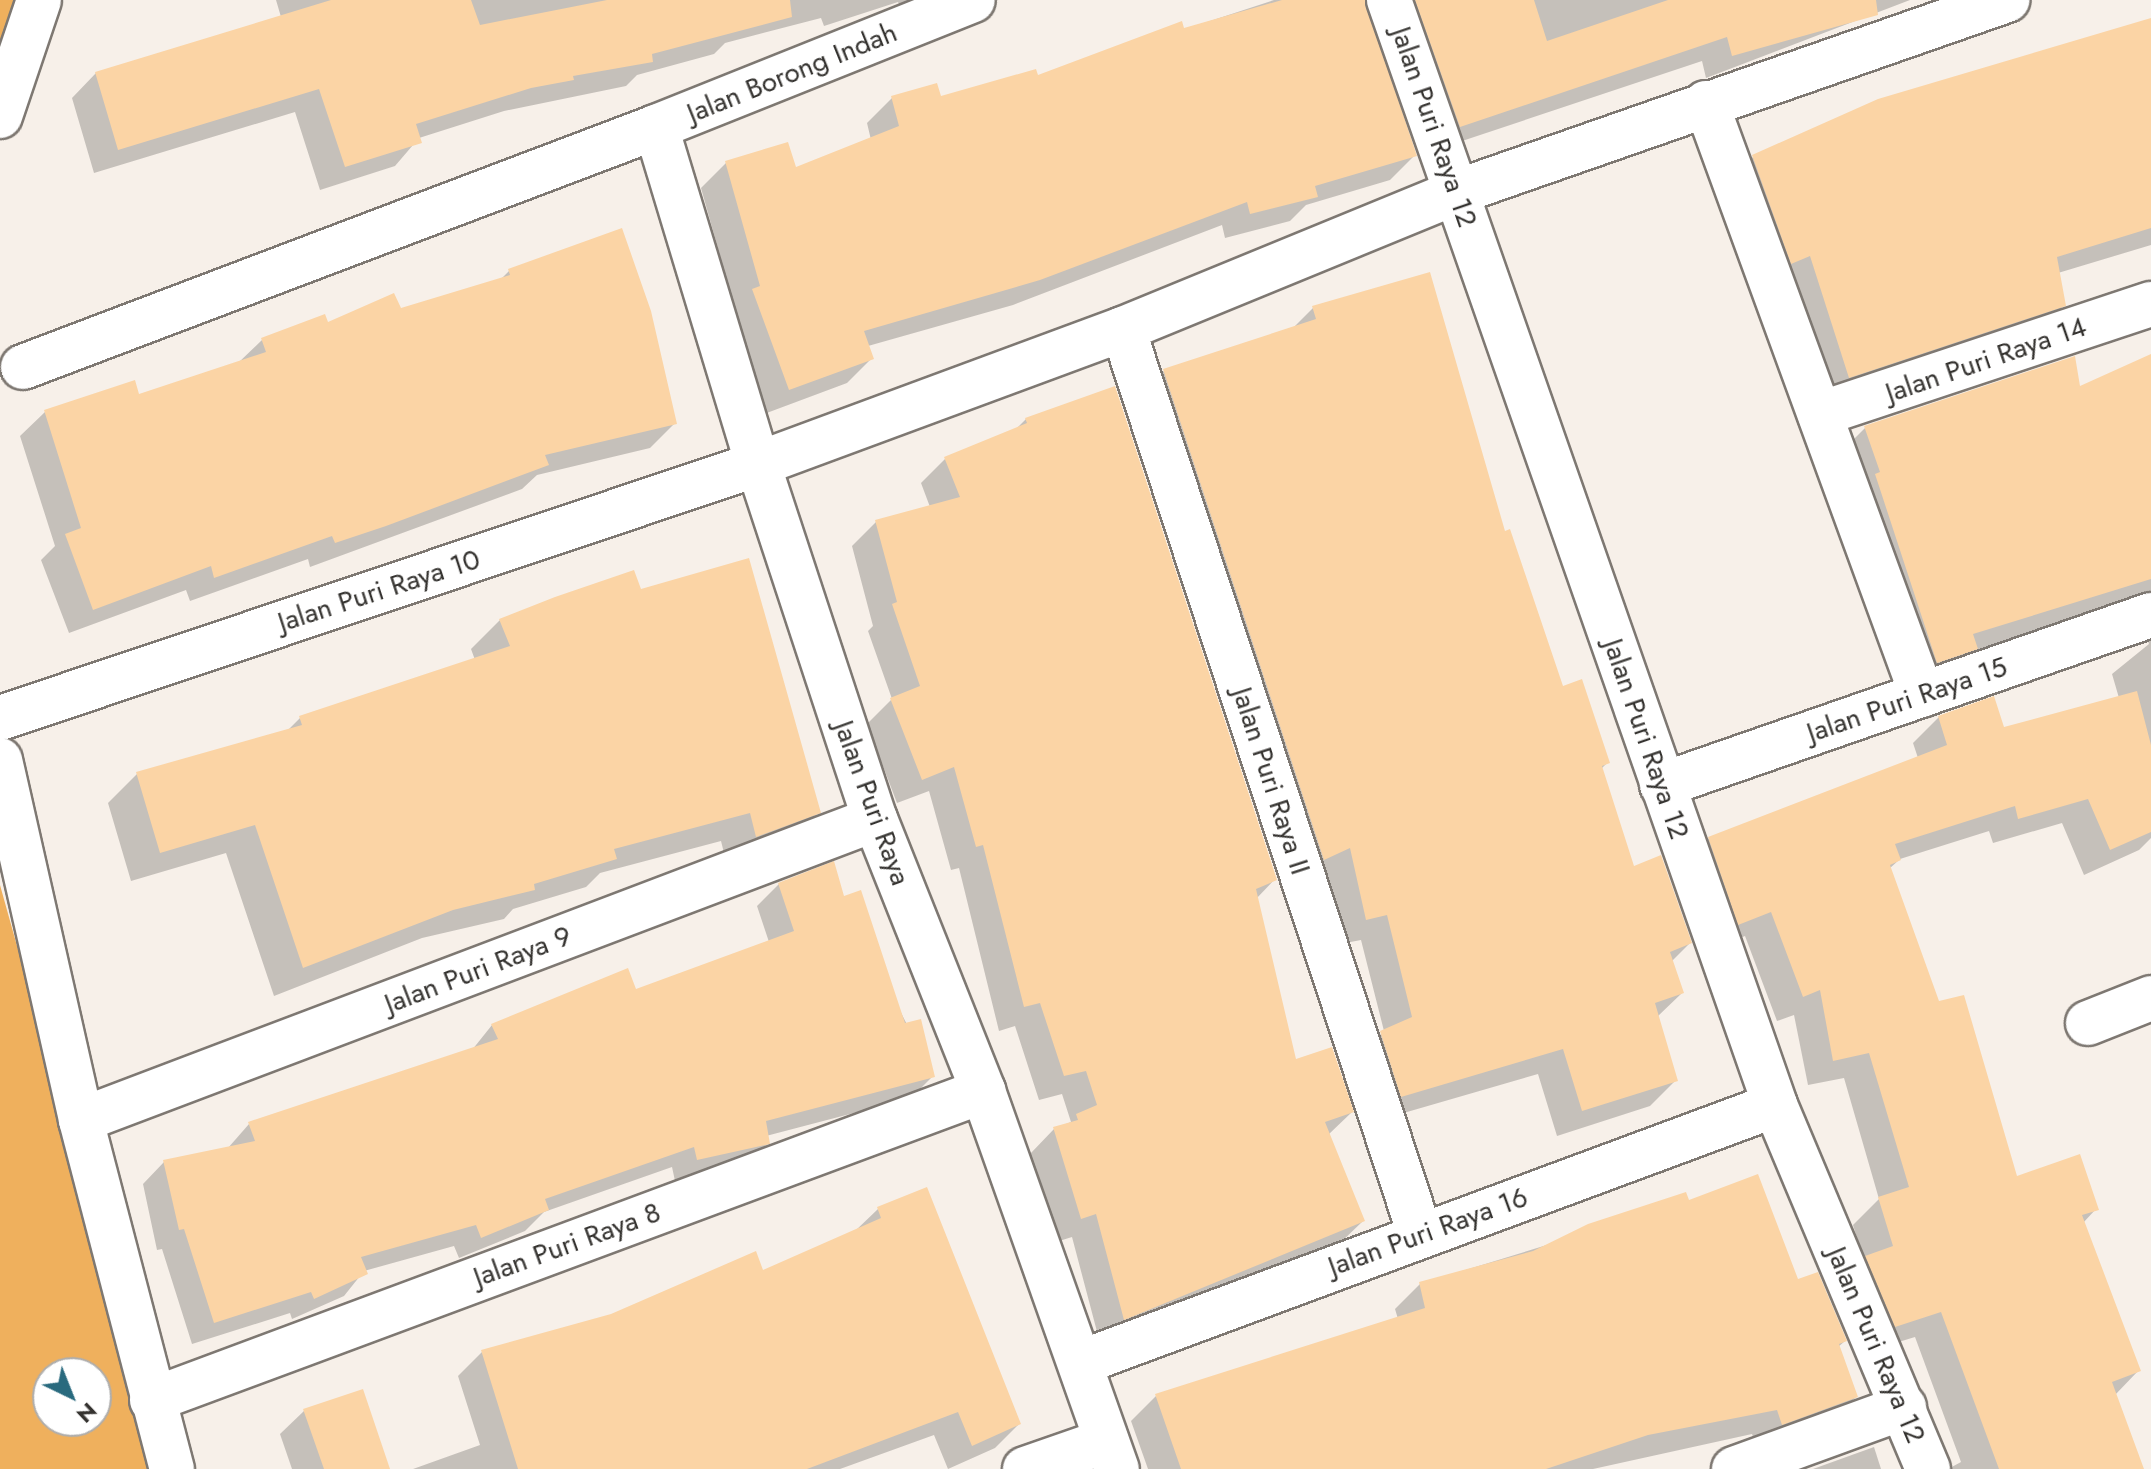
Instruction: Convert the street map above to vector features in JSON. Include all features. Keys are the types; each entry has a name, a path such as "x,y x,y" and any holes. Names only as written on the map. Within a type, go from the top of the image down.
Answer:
{"street":[{"path":"0,116 39,0"},
{"name":"Jalan Borong Indah","path":"23,367 656,127 973,0"},
{"name":"Jalan Puri Raya 12","path":"1389,0 1775,1105 1928,1469"},
{"name":"Jalan Puri Raya 10","path":"0,718 758,464 1123,329 1457,192 2007,0"},
{"path":"1706,103 1922,695"},
{"name":"Jalan Puri Raya","path":"656,127 758,464 875,819 983,1091 1082,1362 1112,1455"},
{"name":"Jalan Puri Raya 14","path":"1820,414 2151,304"},
{"name":"Jalan Puri Raya II","path":"1123,329 1420,1234"},
{"name":"Jalan Puri Raya 15","path":"1662,785 2151,615"},
{"path":"0,760 81,1120 172,1469"},
{"name":"Jalan Puri Raya 9","path":"81,1120 875,819"},
{"path":"2088,1023 2151,998"},
{"name":"Jalan Puri Raya 8","path":"152,1400 983,1091"},
{"name":"Jalan Puri Raya 16","path":"1082,1362 1420,1234 1775,1105"},
{"path":"1734,1469 1904,1407"},
{"path":"1025,1469 1112,1455"}],"shaded area":[{"path":"0,0 21,0 0,57"},
{"path":"0,885 163,1469 0,1469"}],"building":[{"path":"331,0 471,0 480,25 607,0 790,0 792,17 652,54 653,62 573,76 574,80 531,88 416,124 422,143 345,167 319,89 118,150 95,72"},
{"path":"1282,0 1365,0 1417,156 1315,186 1318,197 1250,214 1247,202 1040,280 864,331 874,359 789,390 752,289 760,286 725,161 788,142 796,167 899,126 891,96 937,83 941,96 1036,69 1038,75 1182,21 1184,28"},
{"path":"1415,0 1534,0 1547,41 1668,0 1876,0 1878,15 1732,56 1727,37 1460,127"},
{"path":"2151,18 2151,228 2057,257 2066,306 1849,378 1810,256 1791,264 1752,155 1878,99"},
{"path":"622,228 651,311 677,424 545,455 549,465 386,526 335,543 332,536 214,578 211,566 93,610 65,534 81,528 44,410 135,380 139,394 266,352 261,338 325,314 328,322 394,293 401,308 510,275 508,269"},
{"path":"1430,272 1505,531 1510,529 1563,686 1582,679 1610,763 1602,766 1634,866 1661,855 1692,943 1670,952 1684,993 1655,1003 1678,1081 1582,1111 1563,1049 1401,1097 1380,1031 1412,1017 1387,915 1366,920 1350,848 1324,860 1163,369 1316,319 1312,306"},
{"path":"2151,354 2151,579 1973,634 1978,649 1937,663 1875,474 1880,472 1864,426 2075,356 2080,386"},
{"path":"1115,386 1277,880 1256,889 1296,1059 1332,1047 1354,1112 1325,1122 1365,1221 1124,1320 1096,1214 1081,1219 1053,1127 1078,1120 1076,1114 1097,1105 1086,1071 1064,1076 1040,1003 1024,1007 983,845 976,847 954,767 922,780 890,698 920,686 892,604 897,602 875,520 960,497 944,457 1027,423 1025,418"},
{"path":"749,558 821,813 756,837 750,813 614,849 617,859 534,884 535,890 453,910 303,968 255,825 160,853 136,772 302,725 299,716 510,646 499,619 555,597 634,570 641,589"},
{"path":"2137,691 2151,745 2151,832 2110,850 2088,799 2018,819 2015,806 1895,844 1901,860 1890,865 1939,1001 1964,995 2017,1176 2080,1154 2099,1210 2082,1215 2141,1371 2112,1382 2144,1469 1999,1469 1941,1312 1895,1327 1865,1256 1893,1246 1878,1197 1909,1187 1869,1053 1833,1061 1820,990 1803,997 1771,912 1738,925 1708,837 1947,745 1938,716 1994,696 2004,727"},
{"path":"834,861 844,896 861,890 905,1023 921,1019 935,1077 766,1121 770,1144 697,1160 694,1147 545,1199 549,1210 481,1238 476,1225 361,1257 368,1274 314,1299 311,1292 214,1323 184,1229 179,1230 163,1160 255,1141 248,1122 498,1039 491,1024 628,968 636,989 794,931 778,883"},
{"path":"1758,1174 1798,1279 1818,1272 1847,1341 1839,1344 1858,1397 1782,1425 1777,1410 1648,1435 1546,1469 1181,1469 1155,1394 1425,1308 1419,1282 1533,1251 1588,1224 1686,1192 1689,1200"},
{"path":"927,1187 1021,1424 972,1446 958,1412 807,1469 518,1469 481,1350 611,1314 756,1251 763,1270 881,1218 877,1207"},
{"path":"363,1389 390,1469 324,1469 303,1409"}]}
